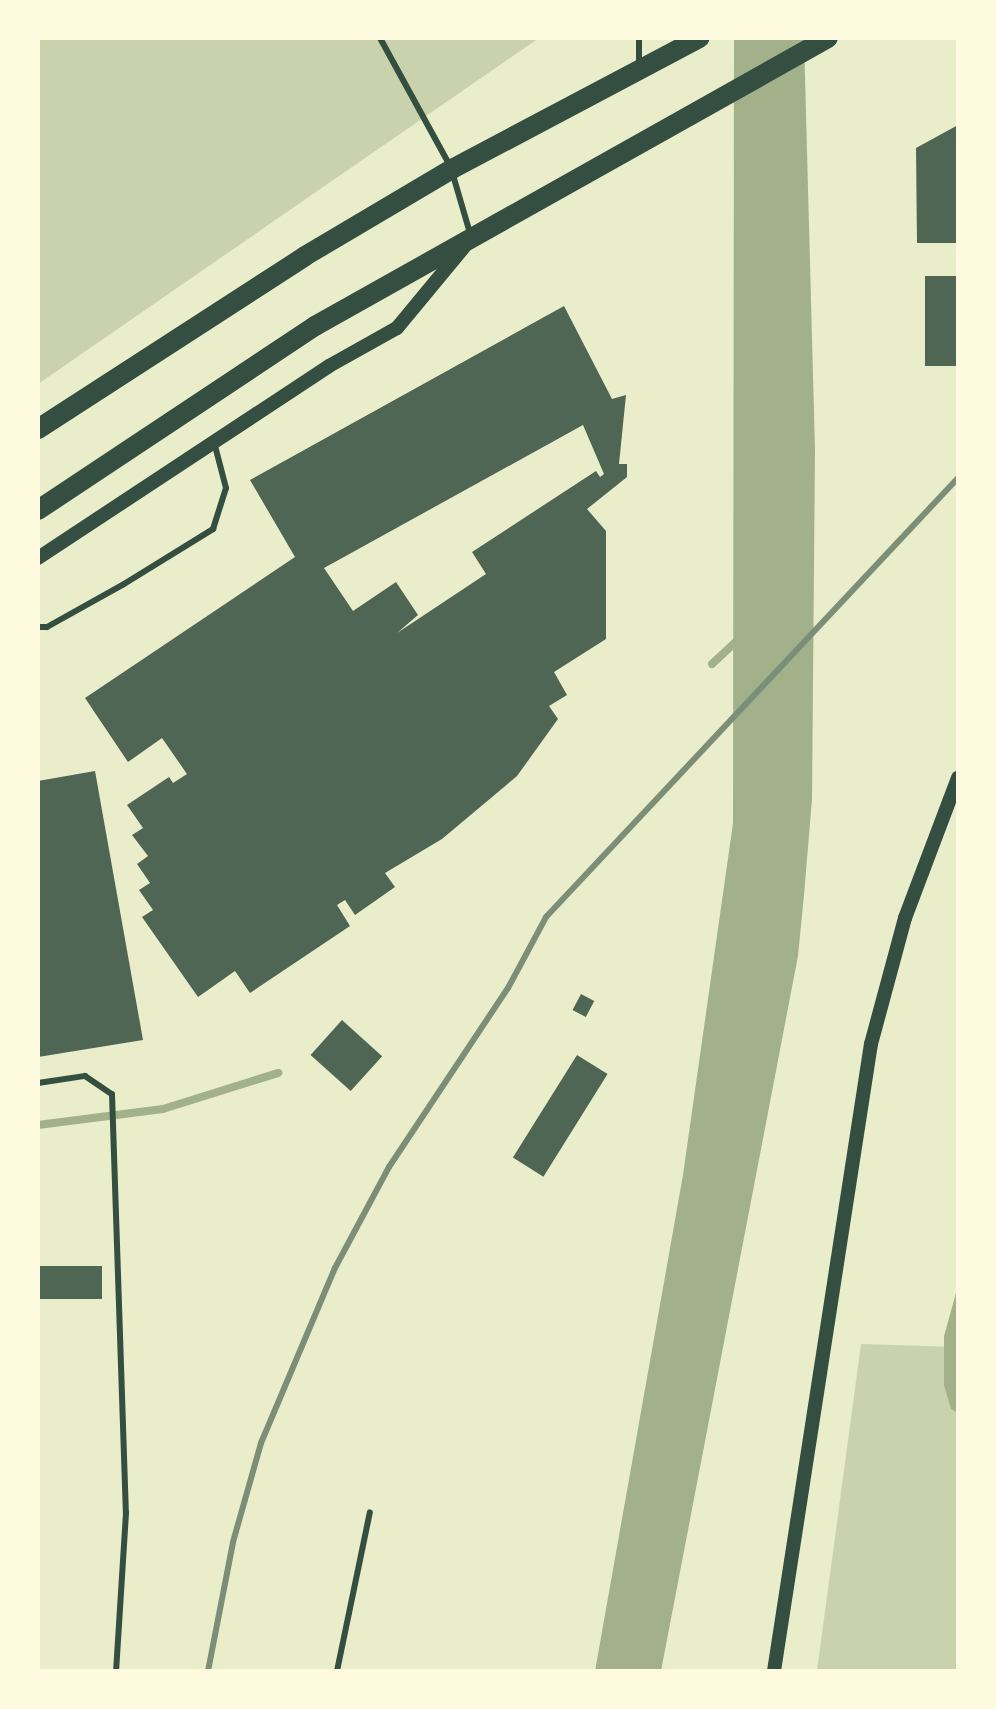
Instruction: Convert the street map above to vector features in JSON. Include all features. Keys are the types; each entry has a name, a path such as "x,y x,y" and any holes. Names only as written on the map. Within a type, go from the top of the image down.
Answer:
{"main road":[{"path":"38,429 305,256 452,169 699,38"},
{"path":"38,510 315,326 828,38"}],"street":[{"path":"38,558 213,441 397,328 471,238"},
{"path":"774,1671 871,1044 905,918 958,778"}],"lane":[{"path":"380,38 452,169 471,238"},
{"path":"639,38 639,69"},
{"path":"38,627 47,627 213,529 226,488 213,441"},
{"path":"38,1083 85,1076 112,1094 126,1513 116,1671"},
{"path":"337,1671 370,1512"}],"shaded area":[{"path":"38,38 539,38 38,384"},
{"path":"734,38 804,38 815,450 812,799 804,895 798,956 661,1671 595,1671 683,1175 733,823"},
{"path":"958,1286 958,1413 951,1409 944,1385 944,1336"},
{"path":"861,1344 958,1347 958,1671 817,1671"}],"building":[{"path":"958,125 958,243 917,243 916,148"},
{"path":"925,276 958,276 958,366 925,366"},
{"path":"564,306 612,399 626,395 619,464 627,464 627,477 587,509 606,531 606,639 554,672 567,695 549,706 558,719 517,776 442,839 385,873 395,887 355,915 345,900 337,905 350,926 250,993 235,971 198,997 142,917 153,910 139,890 150,883 137,864 148,856 132,835 143,828 127,805 169,777 173,783 187,774 162,738 128,762 85,698 295,557 250,480","holes":["583,425 604,474 600,477 596,471 472,552 486,574 397,633 418,615 396,582 353,611 324,568"]},
{"path":"95,771 143,1040 38,1057 38,781"},
{"path":"581,994 594,1001 586,1017 573,1010"},
{"path":"342,1020 382,1056 351,1091 311,1055"},
{"path":"577,1055 608,1074 543,1177 513,1158"},
{"path":"38,1266 102,1266 102,1299 38,1299"}],"waterway":[{"path":"712,664 740,638"},
{"path":"38,1125 163,1109 278,1073"}],"railway":[{"path":"208,1671 233,1542 261,1443 335,1268 389,1167 508,988 546,917 958,478"}]}
